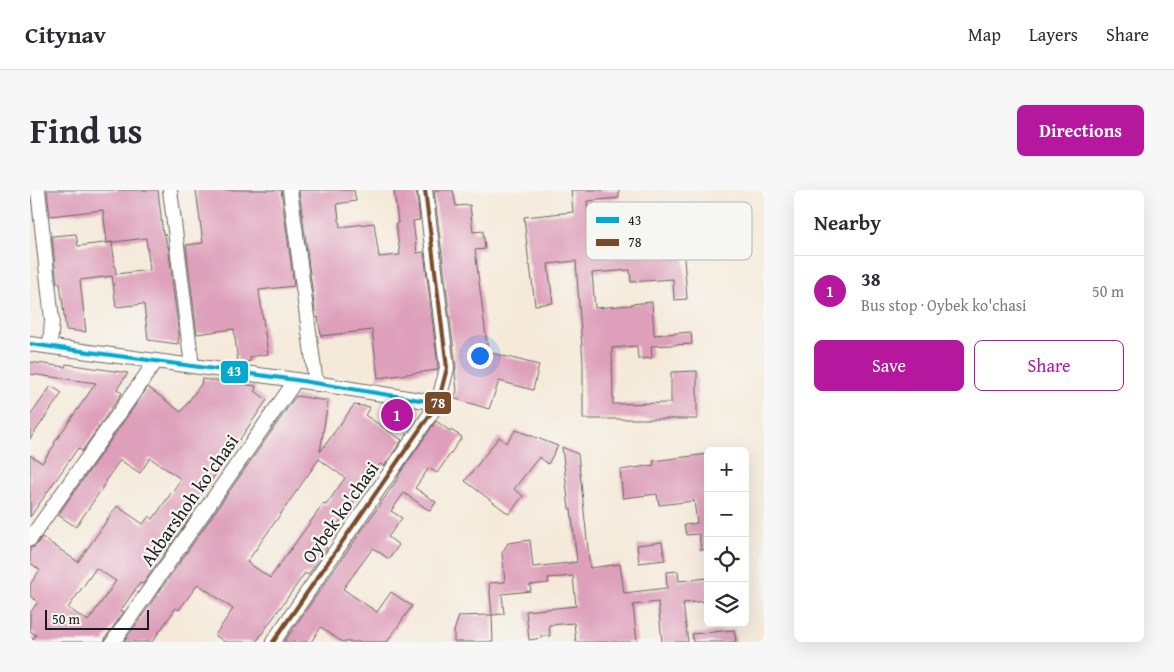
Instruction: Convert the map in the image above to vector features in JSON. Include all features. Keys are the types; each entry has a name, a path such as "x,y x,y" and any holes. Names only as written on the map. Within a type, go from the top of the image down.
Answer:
{"street":[{"path":"38,190 35,207 52,320 50,346"},
{"path":"170,190 192,366"},
{"path":"290,190 316,384"},
{"path":"30,344 296,380 438,403 446,368 425,190"},
{"path":"30,540 156,361"},
{"name":"Akbarshoh ko'chasi","path":"113,642 296,380"},
{"name":"Oybek ko'chasi","path":"272,642 438,403"}],"building":[{"path":"47,190 158,190 163,235 165,234 168,246 179,336 178,344 148,340 144,304 116,307 112,276 80,280 86,332 66,330 60,283 57,283 52,236 76,234 78,246 107,243 103,210 50,216","holes":["146,238 150,270 116,274 112,242"]},
{"path":"196,190 281,190 294,286 259,290 268,354 250,357 251,361 238,363 234,329 197,334 186,245 203,243"},
{"path":"299,190 354,190 356,201 337,204 340,227 374,223 379,257 400,255 394,190 416,190 420,220 413,221 417,253 424,252 437,370 378,378 372,330 321,336 318,317 316,318"},
{"path":"434,190 453,190 456,206 470,205 473,232 483,231 485,249 475,250 488,352 539,365 533,390 499,381 489,409 453,398 457,392 456,367"},
{"path":"571,190 619,190 619,198 586,202 586,260 684,260 687,299 674,300 673,279 631,282 630,270 592,273 595,308 652,302 654,335 691,332 692,344 651,346 652,358 638,359 637,346 612,348 613,404 671,403 671,372 697,371 697,419 583,419 583,362 576,261 548,264 553,303 535,305 524,217 573,212"},
{"path":"30,362 65,367 66,364 128,373 117,389 122,393 82,451 78,448 30,517 30,455 42,463 96,383 30,374"},
{"path":"202,379 256,386 255,391 267,400 188,514 191,516 143,584 140,583 121,610 124,612 104,642 31,642 36,635 30,631 30,613 38,602 30,596 30,584 40,570 30,563 30,548 34,547 42,537 78,562 117,506 143,524 149,516 153,519 181,479 150,458 140,473 120,460 76,527 58,515 148,387 181,412 201,384","holes":["96,568 116,581 88,621 68,608"]},
{"path":"51,386 62,393 30,439 30,416"},
{"path":"296,396 328,401 320,452 354,405 370,407 365,415 402,440 384,466 380,464 324,545 327,548 308,575 305,573 256,642 225,642 215,635 233,609 198,584 179,610 176,608 152,642 124,642","holes":["319,459 345,478 326,505 324,503 270,578 247,562"]},
{"path":"436,421 462,437 437,473 429,468 415,488 436,502 430,511 404,493 391,511 402,518 388,537 399,545 389,559 373,548 343,589 377,612 391,592 412,606 387,642 342,642 321,627 311,642 284,642 399,477"},
{"path":"516,430 558,446 548,464 539,457 514,489 523,496 509,514 465,481 499,437 506,443"},
{"path":"562,447 578,454 590,568 620,564 624,593 667,588 666,572 678,571 679,581 704,578 704,601 683,603 688,642 662,642 658,602 633,605 637,642 576,642 574,623 549,625 550,636 541,636 542,638 529,640 526,611 576,606 573,576 548,578 549,583 530,585 531,591 502,594 504,614 492,615 489,583 505,582 502,553 508,543 530,540 533,567 577,562 571,509 569,509"},
{"path":"704,455 704,550 701,550 699,534 686,535 684,525 697,523 694,501 659,505 657,494 623,498 620,470 654,465 653,461"},
{"path":"662,542 665,560 639,563 637,545"},
{"path":"492,615 493,642 454,642 454,631 459,616"},
{"path":"734,630 736,642 693,642 692,634"}],"transit line":[{"name":"78","path":"273,642 438,403 447,368 425,190"},
{"name":"43","path":"30,344 296,380 438,403"}],"place":[{"name":"38","path":"397,415"}]}
